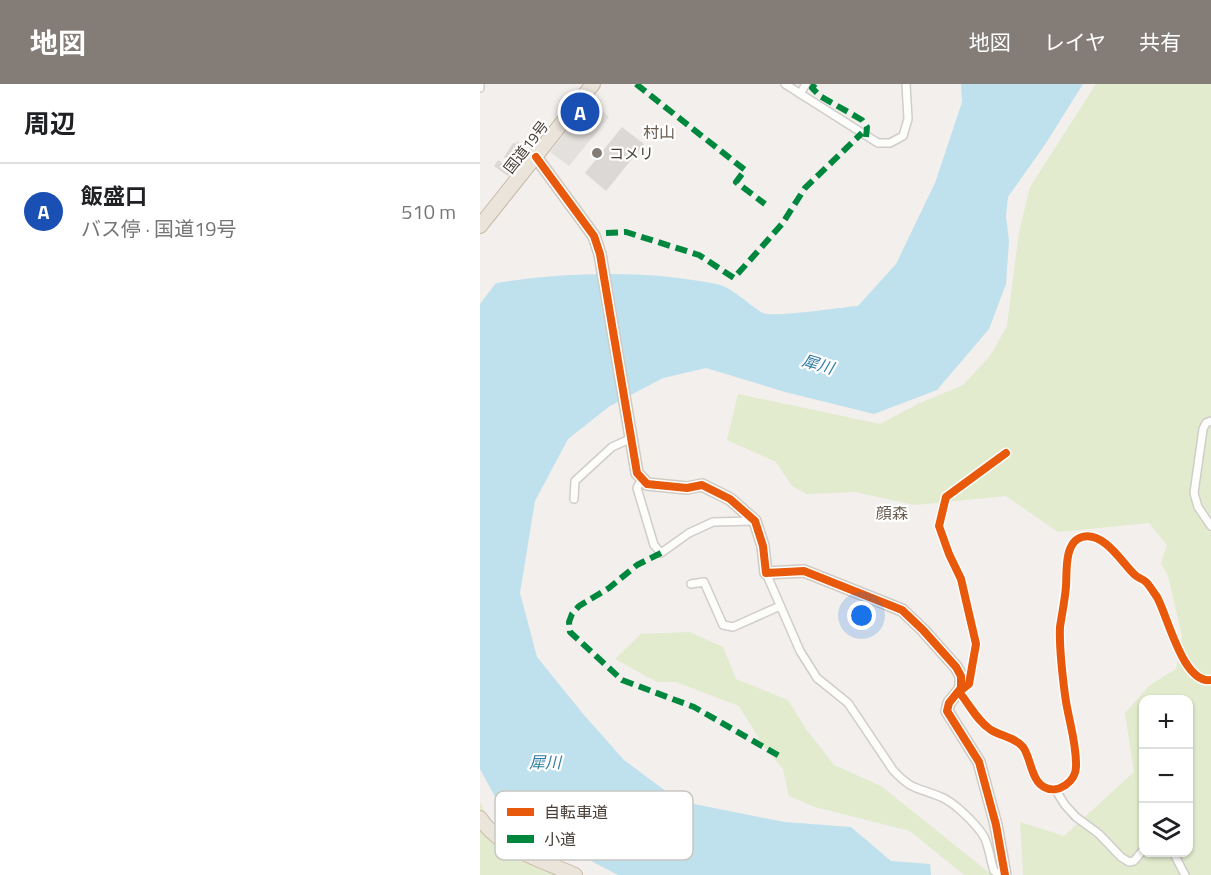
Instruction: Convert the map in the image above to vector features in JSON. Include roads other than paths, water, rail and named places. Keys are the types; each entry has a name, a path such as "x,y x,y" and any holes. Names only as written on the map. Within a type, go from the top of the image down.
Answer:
{"highway":[{"name":"国道19号","path":"480,226 593,84"},
{"path":"480,818 495,834"},
{"path":"542,860 576,875"}],"street":[{"path":"785,84 878,143 890,142 903,136 908,119 906,84"},
{"path":"800,94 806,84"},
{"path":"536,157 594,236 600,254 637,473 647,484 687,488 702,485 730,499 755,521 763,546 766,573 800,651 817,678 848,703 893,770 914,788 952,802 984,836 994,871 1003,875"},
{"path":"1211,421 1206,423 1203,429 1194,493 1198,507 1211,526"},
{"path":"574,500 575,481 612,447 632,438"},
{"path":"1003,875 996,825 979,762 946,711 949,703 969,684 976,644 961,579 939,526 946,497 1006,453"},
{"path":"642,479 637,488 654,546 661,553 689,532 713,522 755,521"},
{"path":"959,692 980,722 1024,747 1039,782 1044,787 1055,789 1067,785 1076,768 1074,744 1067,715 1060,645 1069,551 1076,540 1082,537 1098,540 1117,554 1135,576 1146,582 1158,599 1185,664 1200,679 1211,680"},
{"path":"766,573 804,571 902,610 956,667 963,684 959,692"},
{"path":"691,584 704,582 723,625 733,627 780,606"},
{"path":"1055,789 1076,817 1099,834 1120,857 1129,862 1134,861 1139,854"},
{"path":"1176,857 1185,875"}],"water":[{"name":"犀川","path":"961,84 1083,84 1008,197 1006,216 1009,241 1006,284 989,329 937,390 874,414 785,392 706,368 663,378 610,406 568,439 535,501 520,593 537,657 624,760 666,791 495,791 495,797 480,769 480,304 496,283 606,274 662,276 716,284 728,289 763,313 769,314 858,306 896,264 935,183 962,102"},
{"path":"693,804 784,822 851,827 891,861 930,864 931,875 618,875 589,860 693,860"}],"place":[{"name":"飯盛口","path":"580,112"},
{"name":"コメリ","path":"597,153"}],"district":[{"name":"村山","path":"659,132"},
{"name":"顔森","path":"892,513"}]}
